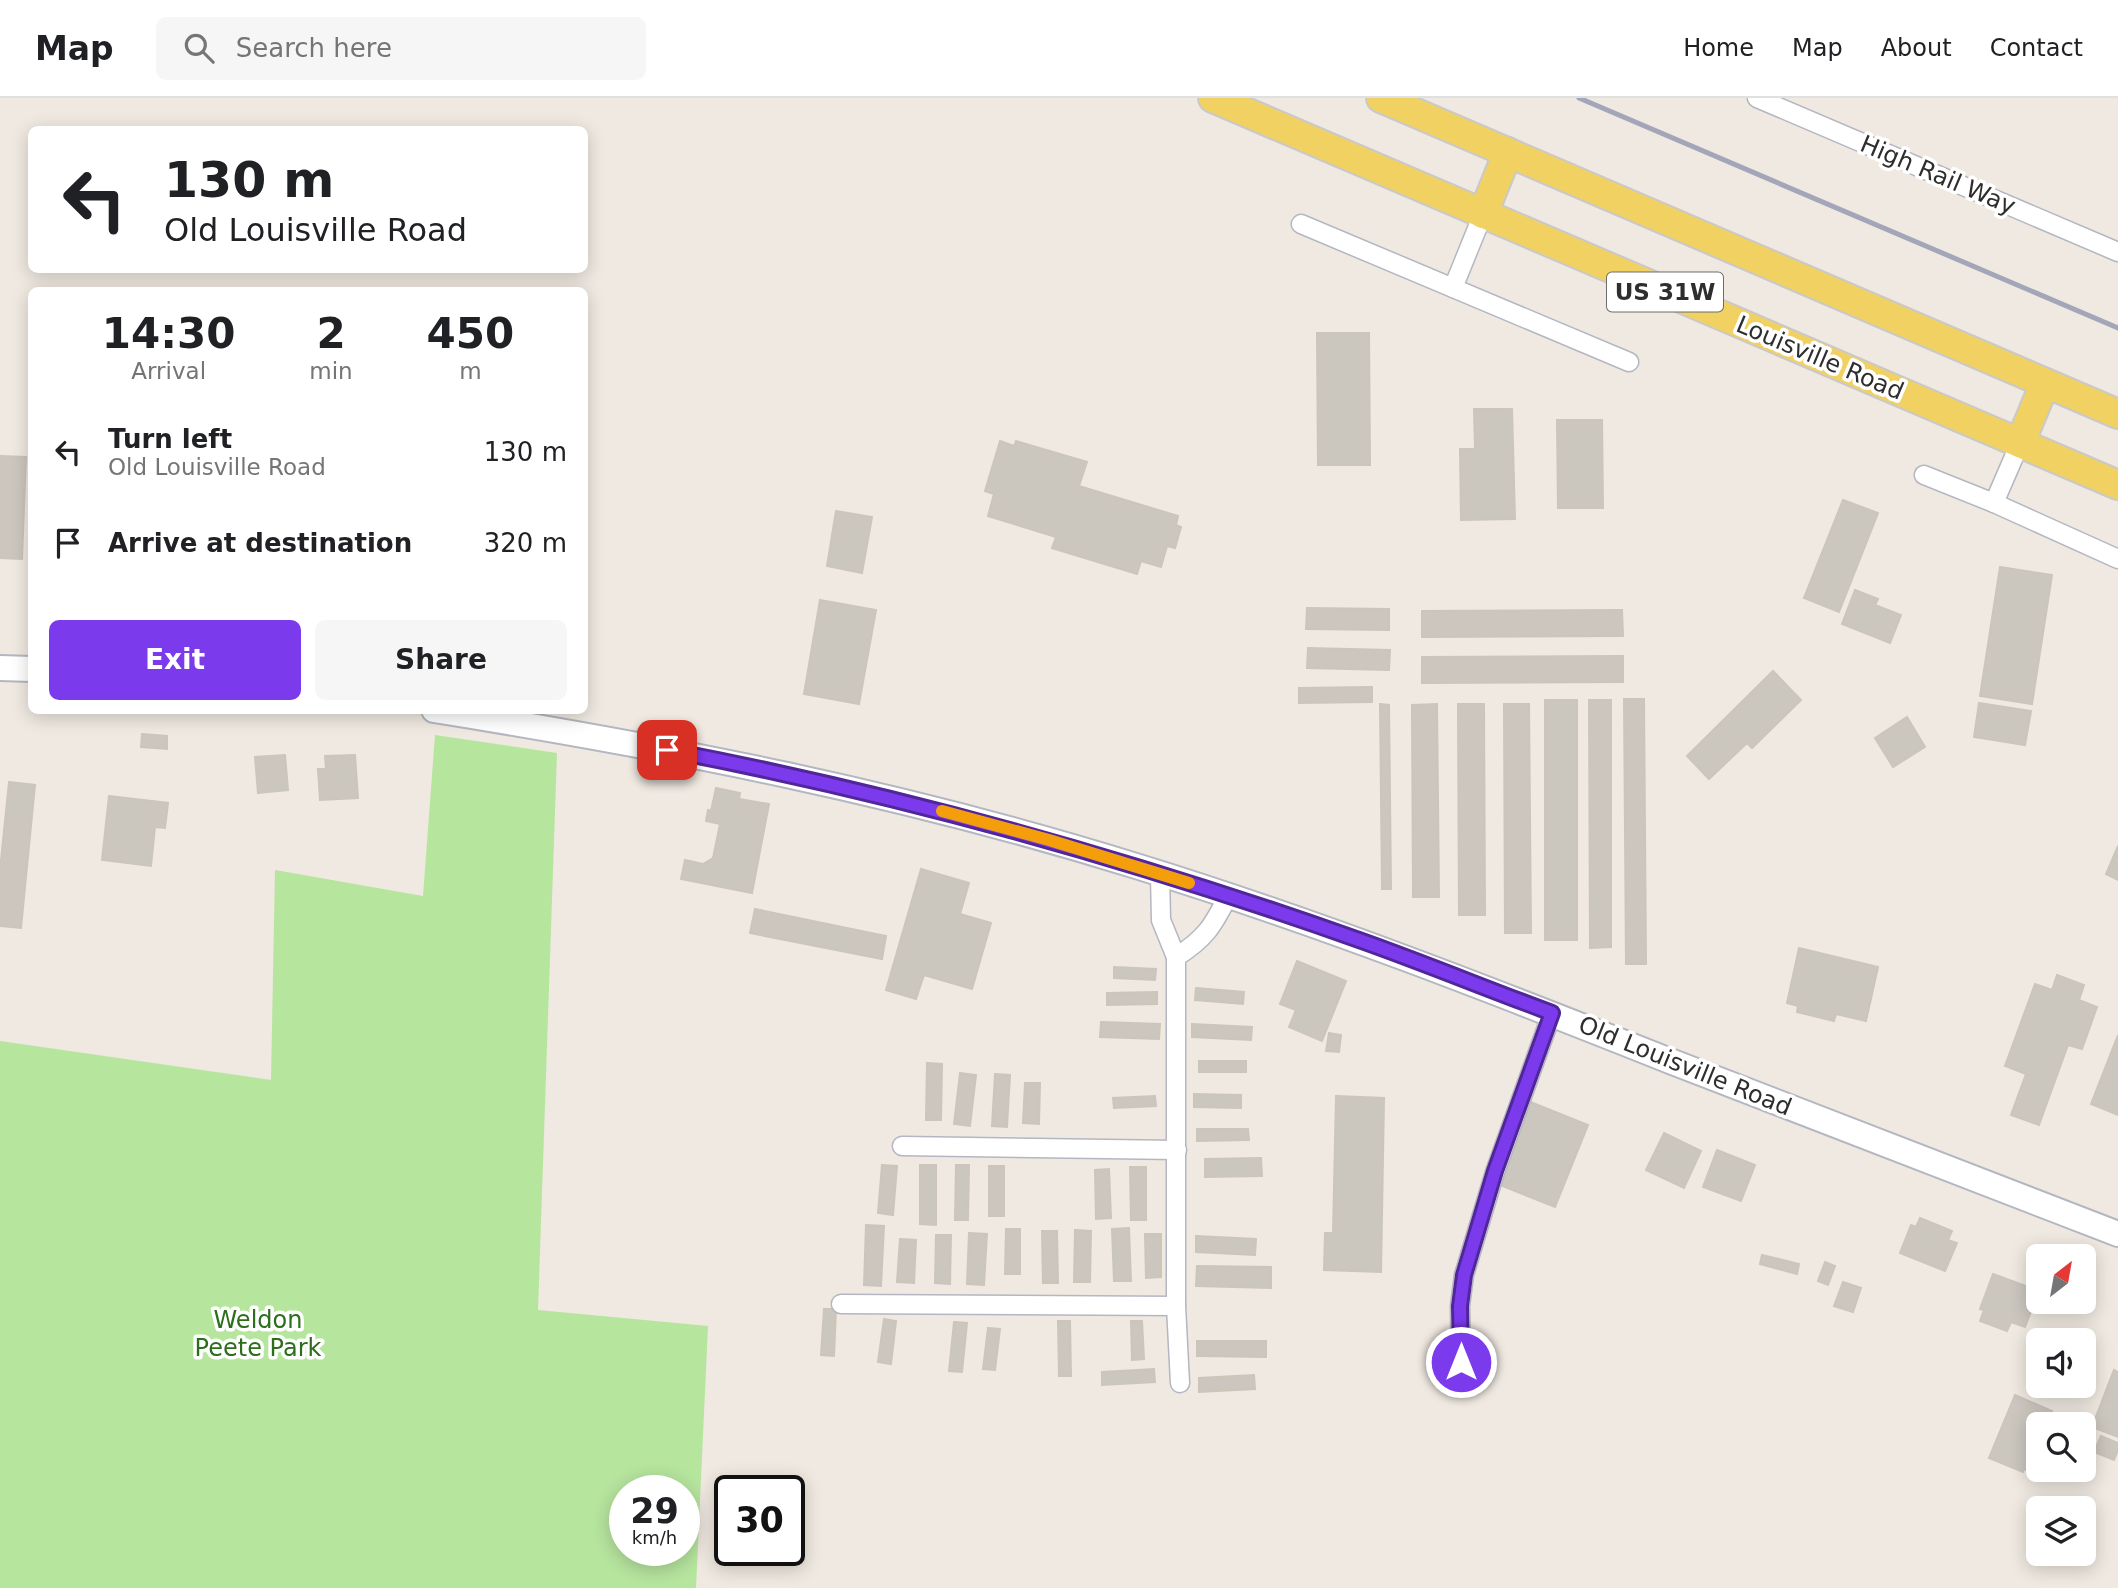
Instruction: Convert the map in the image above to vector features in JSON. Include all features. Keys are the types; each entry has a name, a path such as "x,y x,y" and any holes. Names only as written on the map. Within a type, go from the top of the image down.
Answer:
{"main road":[{"name":"Louisville Road","path":"1213,98 2118,485"},
{"name":"US 31W","path":"1381,98 2118,414"},
{"path":"1483,214 1508,152"},
{"path":"2020,443 2045,383"}],"street":[{"name":"High Rail Way","path":"1758,98 2118,252"},
{"path":"1453,289 1483,214"},
{"path":"1301,224 1629,362"},
{"path":"1994,503 2020,443"},
{"path":"1924,475 1994,503 2118,559"},
{"path":"0,668 28,669"},
{"name":"Old Louisville Road","path":"459,714 618,740 765,769 992,824 1160,874 1359,940 2118,1234"},
{"path":"1160,874 1161,920 1176,957 1176,1306 1180,1384"},
{"path":"1176,957 1198,943 1214,925 1228,896"},
{"path":"1461,1362 1460,1306 1464,1275 1495,1171 1552,1013"},
{"path":"902,1146 1177,1150"},
{"path":"841,1304 1176,1306"}],"green space":[{"name":"Weldon Peete Park","path":"435,735 557,753 538,1310 708,1326 700,1501 700,1475 609,1475 609,1566 697,1566 696,1588 0,1588 0,1041 271,1080 275,870 423,896"}],"building":[{"path":"1317,333 1369,333 1370,465 1318,465"},
{"path":"1474,409 1512,409 1515,519 1461,520 1460,449 1475,449"},
{"path":"1557,420 1602,420 1603,508 1558,508"},
{"path":"1000,441 1014,446 1016,441 1087,462 1079,486 1178,516 1176,525 1181,527 1175,548 1167,546 1161,567 1141,561 1137,574 1052,548 1056,537 988,516 994,494 985,491"},
{"path":"0,456 26,457 22,559 0,558"},
{"path":"1843,500 1878,513 1839,612 1804,598"},
{"path":"836,511 872,517 862,573 827,566"},
{"path":"2000,567 2052,575 2032,704 1980,696"},
{"path":"1855,590 1878,599 1875,605 1901,615 1890,643 1842,624"},
{"path":"820,600 876,610 859,704 804,694"},
{"path":"1307,608 1389,609 1389,630 1306,629"},
{"path":"1622,610 1623,636 1422,637 1422,611"},
{"path":"1308,648 1390,650 1389,670 1307,668"},
{"path":"1623,656 1623,682 1422,683 1422,657"},
{"path":"1773,671 1801,700 1752,748 1747,743 1709,779 1687,756"},
{"path":"1372,687 1372,702 1299,703 1299,688"},
{"path":"1624,699 1644,699 1646,964 1626,964"},
{"path":"1545,700 1577,700 1577,940 1545,940"},
{"path":"1589,700 1611,700 1611,947 1590,948"},
{"path":"1979,703 2031,711 2025,745 1974,737"},
{"path":"1380,704 1389,705 1391,889 1382,889"},
{"path":"1437,704 1439,897 1413,897 1412,705"},
{"path":"1458,704 1484,704 1485,915 1459,915"},
{"path":"1504,704 1529,704 1531,933 1505,933"},
{"path":"1907,717 1925,747 1893,767 1875,738"},
{"path":"142,734 167,736 167,749 141,747"},
{"path":"285,755 288,790 258,793 255,757"},
{"path":"355,755 358,798 320,800 318,769 326,769 325,756"},
{"path":"9,782 35,785 21,928 0,926 0,870"},
{"path":"716,788 740,793 739,799 769,804 752,893 681,879 685,860 703,864 713,858 720,824 706,821"},
{"path":"109,796 168,803 165,828 155,827 151,866 102,860"},
{"path":"2118,846 2118,880 2106,874"},
{"path":"921,869 969,883 960,914 991,923 972,989 924,975 916,999 886,990"},
{"path":"755,909 886,936 882,959 750,933"},
{"path":"1799,948 1878,967 1866,1021 1836,1014 1834,1021 1797,1012 1798,1006 1787,1003"},
{"path":"1297,961 1346,981 1322,1041 1289,1027 1296,1010 1280,1004"},
{"path":"1114,967 1156,969 1155,980 1114,978"},
{"path":"2057,975 2084,985 2079,1000 2097,1007 2082,1049 2068,1045 2039,1125 2011,1115 2026,1074 2005,1066 2035,984 2052,990"},
{"path":"1196,988 1244,992 1243,1004 1195,1000"},
{"path":"1157,992 1157,1004 1107,1005 1107,993"},
{"path":"1101,1022 1160,1024 1159,1039 1100,1037"},
{"path":"1192,1024 1252,1027 1251,1040 1192,1037"},
{"path":"1329,1033 1341,1035 1339,1052 1326,1051"},
{"path":"2118,1035 2118,1115 2091,1104"},
{"path":"1199,1061 1246,1061 1246,1072 1199,1072"},
{"path":"927,1063 942,1064 941,1120 926,1120"},
{"path":"960,1073 976,1075 970,1126 954,1124"},
{"path":"995,1074 1010,1075 1007,1127 992,1126"},
{"path":"1025,1083 1040,1083 1039,1124 1023,1123"},
{"path":"1194,1094 1241,1095 1241,1108 1194,1107"},
{"path":"1155,1096 1156,1106 1114,1108 1113,1098"},
{"path":"1336,1096 1384,1098 1381,1272 1324,1270 1325,1233 1333,1233"},
{"path":"1528,1101 1588,1125 1555,1207 1495,1183"},
{"path":"1197,1129 1248,1129 1249,1140 1197,1141"},
{"path":"1664,1133 1701,1151 1684,1188 1646,1170"},
{"path":"1717,1150 1755,1165 1741,1201 1703,1187"},
{"path":"1261,1158 1262,1176 1205,1177 1205,1159"},
{"path":"882,1165 897,1166 893,1215 878,1213"},
{"path":"920,1165 936,1165 936,1225 920,1224"},
{"path":"956,1165 969,1165 968,1220 955,1220"},
{"path":"989,1166 1004,1166 1004,1216 989,1216"},
{"path":"1130,1167 1146,1167 1146,1220 1131,1220"},
{"path":"1109,1169 1111,1218 1096,1219 1095,1170"},
{"path":"1920,1218 1952,1231 1948,1240 1957,1243 1945,1271 1900,1253 1911,1225 1916,1227"},
{"path":"866,1225 884,1226 881,1286 864,1285"},
{"path":"1129,1228 1131,1281 1114,1281 1112,1229"},
{"path":"1006,1229 1020,1229 1020,1274 1005,1274"},
{"path":"1075,1230 1091,1231 1090,1282 1074,1282"},
{"path":"1042,1231 1057,1231 1058,1283 1043,1283"},
{"path":"969,1233 987,1234 984,1285 967,1284"},
{"path":"1145,1234 1161,1234 1161,1277 1146,1278"},
{"path":"936,1235 951,1235 950,1284 935,1283"},
{"path":"1196,1236 1256,1239 1255,1255 1196,1252"},
{"path":"900,1239 916,1240 914,1283 897,1282"},
{"path":"1762,1255 1799,1264 1797,1274 1760,1264"},
{"path":"1825,1262 1835,1266 1828,1285 1818,1281"},
{"path":"1197,1266 1271,1267 1271,1288 1196,1286"},
{"path":"1993,1274 2026,1286 2026,1314 2030,1314 2025,1327 2011,1322 2007,1331 1980,1321 1984,1310 1980,1309"},
{"path":"1843,1282 1861,1288 1853,1312 1834,1306"},
{"path":"824,1309 836,1309 834,1356 821,1355"},
{"path":"884,1319 896,1321 891,1364 878,1362"},
{"path":"1058,1321 1070,1321 1071,1376 1059,1376"},
{"path":"1131,1321 1142,1321 1144,1359 1132,1360"},
{"path":"954,1322 967,1323 962,1372 949,1371"},
{"path":"988,1328 1000,1329 995,1370 983,1369"},
{"path":"1197,1341 1266,1341 1266,1357 1197,1356"},
{"path":"1154,1369 1155,1382 1102,1385 1102,1372"},
{"path":"2114,1370 2118,1372 2118,1437 2096,1429 2096,1417"},
{"path":"1254,1375 1255,1389 1199,1392 1199,1378"},
{"path":"2015,1395 2052,1411 2026,1412 2026,1470 2023,1472 1989,1458"},
{"path":"2101,1436 2118,1443 2114,1460 2096,1453"}],"railway":[{"path":"1579,98 2118,328"}],"slow traffic":[{"path":"942,811 1049,840 1189,883"}],"route":[{"path":"667,750 868,793 1067,845 1359,940 1552,1013 1495,1171 1464,1275 1460,1306 1461,1362"}]}
